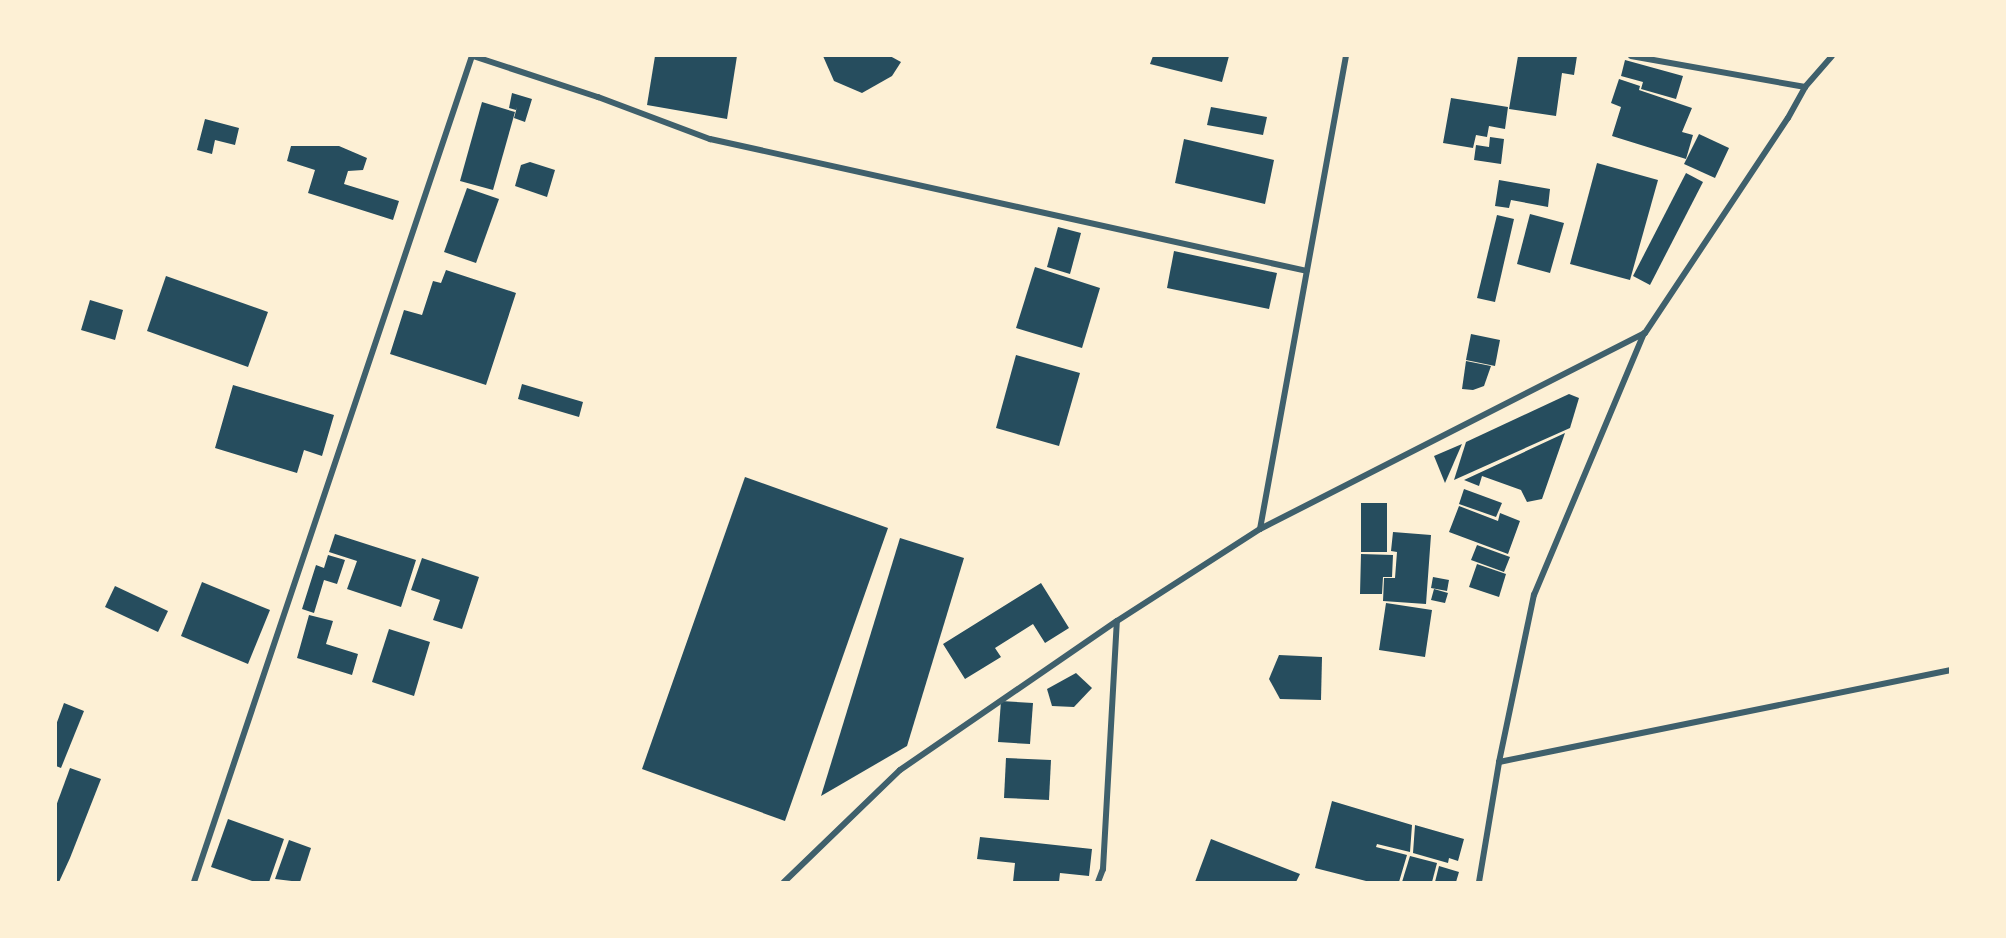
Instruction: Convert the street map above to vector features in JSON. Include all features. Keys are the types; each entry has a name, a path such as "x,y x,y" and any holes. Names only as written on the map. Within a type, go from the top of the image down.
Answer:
{"street":[{"path":"194,882 472,56 598,97 710,139 1307,271"},
{"path":"1260,529 1346,56"},
{"path":"1631,56 1805,87"},
{"path":"1479,882 1499,762 1534,595 1645,333 1788,118 1805,87 1832,56"},
{"path":"784,882 900,770 1117,621 1260,529 1645,333"},
{"path":"1098,882 1103,869 1117,621"},
{"path":"1499,762 1950,670"}],"building":[{"path":"655,56 737,56 727,119 647,105"},
{"path":"823,56 890,56 901,62 892,76 862,93 834,81"},
{"path":"1153,56 1229,56 1222,82 1150,64"},
{"path":"1518,56 1577,56 1574,75 1562,73 1556,116 1509,109"},
{"path":"1625,60 1683,76 1676,99 1641,89 1643,82 1621,76"},
{"path":"1619,79 1640,86 1639,90 1692,108 1682,132 1693,135 1686,159 1612,136 1621,107 1611,103"},
{"path":"512,93 532,99 525,122 514,118 517,107 516,110 509,108"},
{"path":"1451,98 1508,107 1505,129 1489,126 1487,137 1476,135 1473,148 1443,143"},
{"path":"482,102 515,112 493,190 460,181"},
{"path":"1211,107 1267,117 1263,135 1207,125"},
{"path":"205,119 239,128 235,145 215,140 212,154 197,150"},
{"path":"1699,134 1729,148 1715,178 1684,164"},
{"path":"1490,137 1504,139 1501,164 1474,160 1476,145 1489,147"},
{"path":"1184,139 1274,160 1265,204 1175,183"},
{"path":"291,146 339,146 367,158 363,170 348,171 344,184 399,201 393,220 308,193 315,170 287,161"},
{"path":"530,162 555,170 547,197 515,186 521,165"},
{"path":"1597,163 1658,180 1630,280 1570,264"},
{"path":"1686,173 1703,182 1650,285 1633,276"},
{"path":"1499,180 1550,189 1548,207 1511,200 1509,208 1495,206"},
{"path":"467,188 499,199 476,263 444,252"},
{"path":"1530,214 1564,223 1550,273 1517,264"},
{"path":"1497,215 1514,219 1495,302 1477,298"},
{"path":"1058,227 1081,233 1070,274 1047,267"},
{"path":"1174,251 1277,273 1269,309 1167,288"},
{"path":"1035,267 1100,288 1082,348 1016,328"},
{"path":"446,270 516,293 486,385 390,354 404,310 422,315 433,281 441,283"},
{"path":"166,276 268,312 248,367 147,331"},
{"path":"90,300 123,310 115,340 81,330"},
{"path":"1471,334 1500,340 1495,366 1466,360"},
{"path":"1016,355 1080,373 1059,446 996,428"},
{"path":"1466,361 1491,366 1484,386 1473,390 1462,389"},
{"path":"522,384 583,402 579,417 518,399"},
{"path":"233,385 334,415 322,456 304,450 297,473 215,448"},
{"path":"1569,394 1579,398 1570,428 1454,480 1466,442"},
{"path":"1565,433 1542,499 1527,502 1521,490 1482,476 1479,486 1464,480"},
{"path":"1462,444 1445,483 1434,456"},
{"path":"745,477 888,528 785,821 642,769"},
{"path":"1464,489 1502,503 1496,517 1459,504"},
{"path":"1361,503 1387,503 1387,552 1361,552"},
{"path":"1459,506 1498,521 1500,513 1520,521 1508,554 1449,532"},
{"path":"1393,532 1431,535 1426,604 1383,601 1384,578 1395,578 1397,552 1391,551"},
{"path":"335,534 416,560 401,607 347,589 357,561 329,552"},
{"path":"900,538 964,558 907,746 821,796"},
{"path":"1477,545 1510,557 1504,572 1471,560"},
{"path":"1361,554 1393,555 1392,577 1383,577 1382,594 1360,594"},
{"path":"328,555 345,560 337,584 324,580 314,613 302,609 316,565 324,568"},
{"path":"422,558 479,577 462,629 433,620 440,600 411,590"},
{"path":"1477,564 1506,574 1499,597 1469,587"},
{"path":"1433,577 1449,580 1447,591 1431,588"},
{"path":"202,582 270,610 248,664 181,636"},
{"path":"1041,583 1069,628 1045,643 1033,624 995,648 1001,657 965,679 943,644"},
{"path":"115,586 168,611 158,632 105,607"},
{"path":"1434,589 1448,593 1445,603 1431,600"},
{"path":"1386,603 1432,610 1425,657 1379,650"},
{"path":"309,615 333,621 326,644 358,654 352,675 297,658"},
{"path":"389,629 430,642 414,696 372,682"},
{"path":"1279,655 1322,657 1321,700 1280,699 1269,679"},
{"path":"1076,673 1092,688 1074,707 1052,706 1047,689"},
{"path":"1001,701 1033,703 1030,744 998,742"},
{"path":"64,703 84,711 61,768 56,766 56,725"},
{"path":"1006,758 1051,760 1049,800 1004,798"},
{"path":"70,768 101,779 70,858 59,882 56,882 56,806"},
{"path":"1332,801 1412,825 1410,852 1377,844 1376,847 1407,855 1399,882 1370,882 1315,868"},
{"path":"228,819 284,839 269,882 255,882 211,867"},
{"path":"1415,825 1464,839 1458,861 1449,858 1448,863 1413,853"},
{"path":"980,837 1092,849 1089,876 1060,873 1059,882 1013,882 1015,863 977,859"},
{"path":"1211,839 1300,874 1296,882 1195,882"},
{"path":"289,840 311,848 300,882 275,879"},
{"path":"1410,856 1437,863 1432,882 1402,882"},
{"path":"1439,866 1459,872 1456,882 1435,882"}]}
